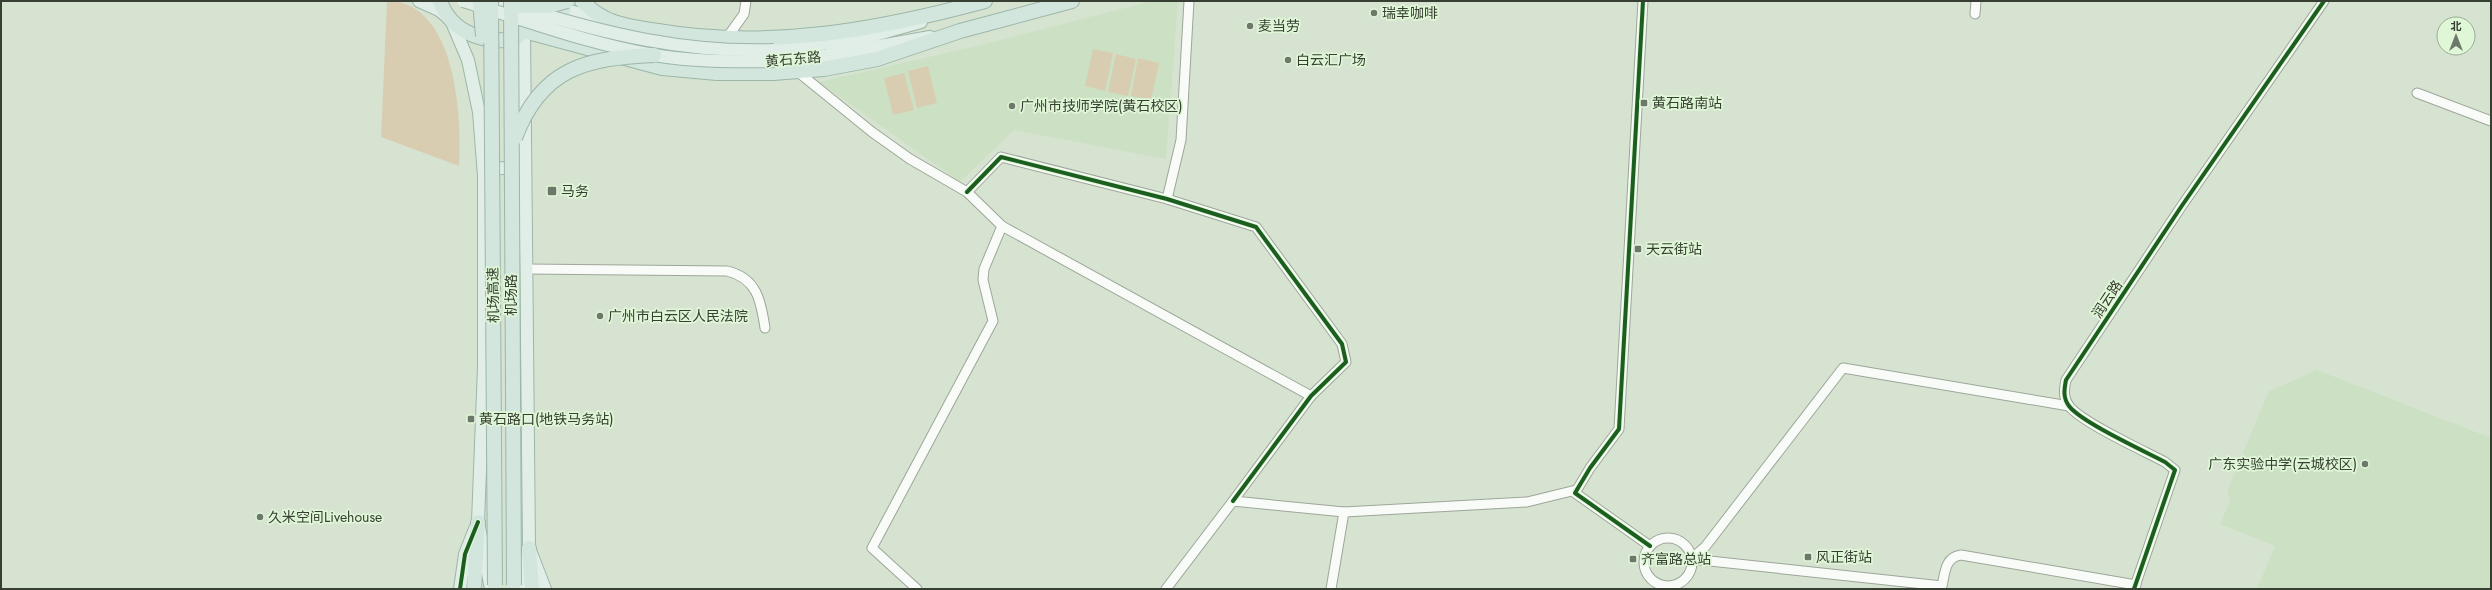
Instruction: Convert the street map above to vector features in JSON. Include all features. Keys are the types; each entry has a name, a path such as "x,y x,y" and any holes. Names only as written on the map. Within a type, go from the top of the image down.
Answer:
{"highway":[{"path":"440,1 451,20 461,30 488,40 515,40 524,31 640,64 680,71 746,74 798,72 877,59 960,31"},
{"name":"机场路","path":"480,1 493,161 512,496 519,589"},
{"name":"机场高速","path":"491,1 492,589"},
{"name":"机场路","path":"492,589 504,351 509,154 497,1"},
{"path":"582,1 607,21 672,33 726,38 766,39 817,35 956,9"},
{"name":"黄石东路","path":"956,9 985,1"},
{"name":"黄石东路","path":"960,31 1072,1"},
{"path":"514,8 566,5"},
{"path":"554,40 549,29 549,22 566,5"},
{"name":"机场高速","path":"514,8 514,589"},
{"path":"604,54 598,45 597,33 599,27 607,21"},
{"path":"509,154 529,108 562,76 590,62 654,55"},
{"path":"474,589 478,522"},
{"path":"529,548 532,589"}],"main road":[{"path":"419,1 439,10 451,20 463,45 472,76 480,120 484,176 483,411 478,522 492,589"},
{"path":"463,1 514,8"},
{"path":"497,1 514,8"},
{"path":"519,589 529,548 524,31 530,13 530,1"},
{"path":"539,1 566,5 607,21"},
{"name":"黄石东路","path":"514,8 608,45 654,55 714,61 774,56 834,55 960,31"},
{"name":"黄石东路","path":"514,8 653,43 774,56 873,36 918,23 956,9"},
{"path":"484,176 497,168 511,168 526,173"},
{"path":"512,496 529,548 545,589"},
{"path":"460,589 465,554 478,522"}],"street":[{"path":"726,38 744,14 746,1"},
{"path":"1167,199 1181,140 1189,1"},
{"path":"1233,501 1344,512 1527,502 1576,490 1619,429 1643,1"},
{"path":"1975,14 1976,1"},
{"name":"润云路","path":"2069,406 2063,393 2066,380 2181,207 2324,1"},
{"path":"798,72 872,132 910,159 966,192 1002,226 1311,396"},
{"path":"2417,93 2491,121"},
{"path":"966,192 1001,157 1167,199 1256,227 1342,344 1346,362 1311,396 1166,589"},
{"path":"916,589 872,548 993,320 983,280 984,269 1002,226"},
{"path":"527,269 727,271 737,273 752,284 757,292 761,302 765,328"},
{"path":"1843,368 2069,406 2084,419 2165,462 2174,470 2135,587 1961,555 1954,556 1948,560 1942,588 1691,559 1705,547 1843,368"},
{"path":"1576,490 1575,492 1650,546"},
{"path":"1330,589 1344,512"},
{"path":"1672,539 1684,544 1691,559 1691,566 1684,579 1672,585 1656,586 1644,566 1645,554 1650,546 1659,540 1672,539"}],"shaded area":[{"path":"387,1 410,6 428,20 441,40 450,65 456,92 459,120 459,166 381,137"},
{"name":"广州市技师学院(黄石校区)","path":"1152,1 1178,1 1166,159 1014,130 960,182 819,82 977,46"},
{"path":"1093,49 1113,53 1105,91 1085,86"},
{"path":"1116,54 1136,59 1128,96 1108,92"},
{"path":"1138,58 1159,63 1151,100 1131,96"},
{"path":"928,66 937,103 917,108 908,71"},
{"path":"904,73 914,110 893,115 884,78"},
{"name":"广东实验中学(云城校区)","path":"2317,370 2491,438 2491,589 2257,589 2275,546 2220,524 2230,502 2227,491 2269,391"}],"cycle path":[{"path":"1643,1 1619,429 1590,468 1575,493 1650,546"},
{"path":"2134,589 2175,470 2165,462 2099,428 2076,413 2069,406 2065,397 2064,391 2066,380 2181,207 2324,1"},
{"path":"967,192 1001,157 1167,199 1256,227 1342,344 1346,362 1311,396 1233,501"},
{"path":"460,589 465,554 478,522"}],"place":[{"name":"瑞幸咖啡","path":"1374,13"},
{"name":"麦当劳","path":"1250,26"},
{"name":"白云汇广场","path":"1288,60"},
{"name":"黄石路南站","path":"1644,103"},
{"name":"广州市技师学院(黄石校区)","path":"1012,106"},
{"name":"马务","path":"552,191"},
{"name":"天云街站","path":"1638,249"},
{"name":"广州市白云区人民法院","path":"600,316"},
{"name":"黄石路口(地铁马务站)","path":"471,419"},
{"name":"广东实验中学(云城校区)","path":"2365,464"},
{"name":"久米空间Livehouse","path":"260,517"},
{"name":"风正街站","path":"1808,557"},
{"name":"齐富路总站","path":"1633,559"}]}
